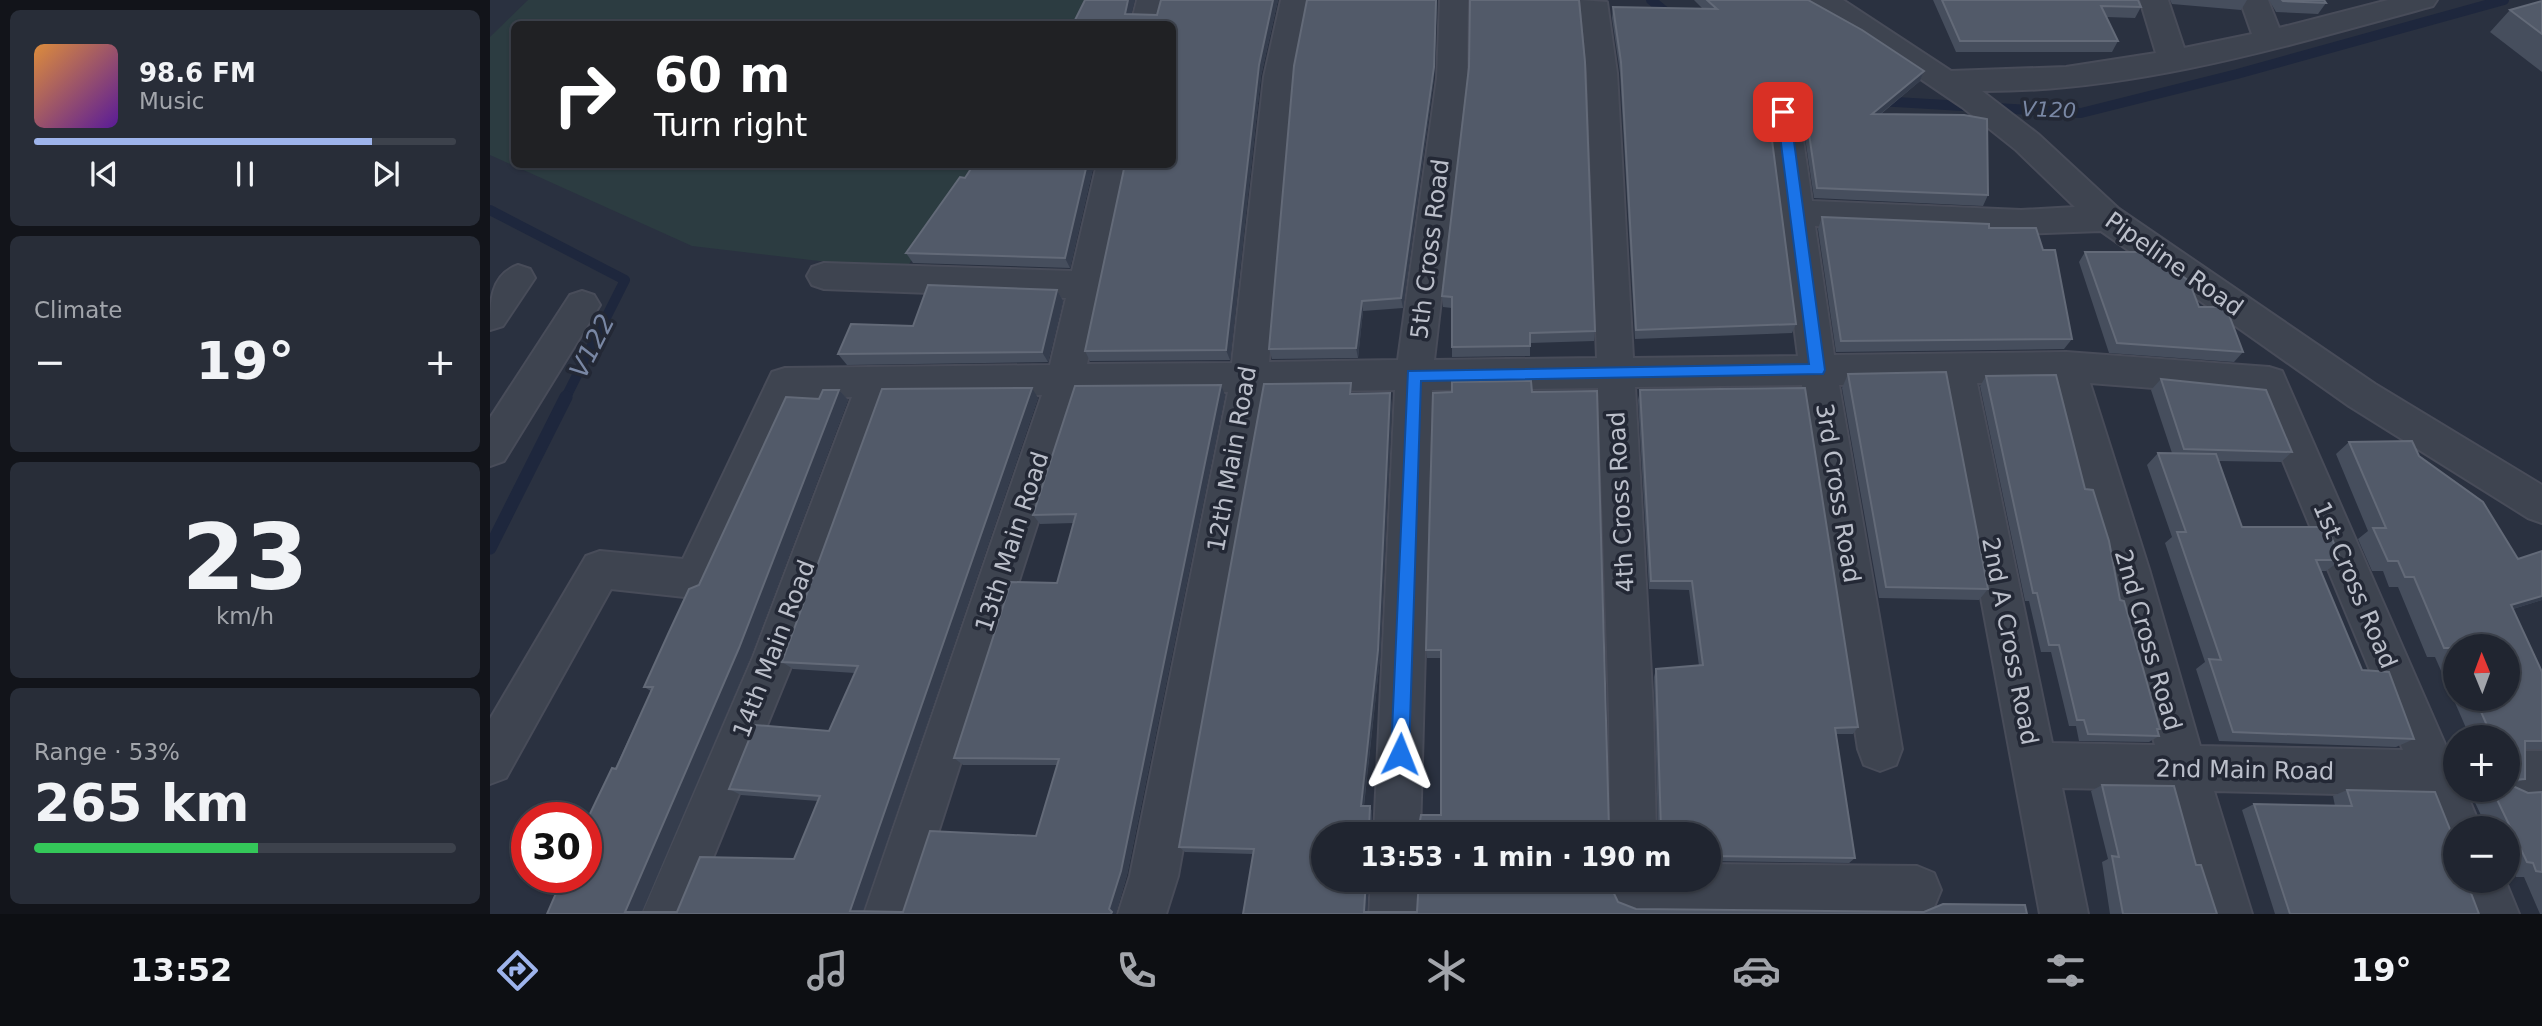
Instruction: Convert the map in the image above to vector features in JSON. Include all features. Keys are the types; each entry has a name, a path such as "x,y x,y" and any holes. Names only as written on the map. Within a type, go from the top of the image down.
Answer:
{"street":[{"path":"1146,21 1151,0"},
{"name":"12th Main Road","path":"1142,914 1154,876 1249,377 1279,77 1295,0"},
{"name":"5th Cross Road","path":"1397,822 1414,375 1452,78 1454,0"},
{"name":"Pipeline Road","path":"1823,0 1973,100 2027,142 2107,218 2304,356 2542,506"},
{"path":"2154,0 2173,60"},
{"path":"2254,0 2268,38"},
{"path":"1948,81 2039,81 2173,60 2423,0"},
{"name":"4th Cross Road","path":"1593,2 1602,73 1631,710 1633,822"},
{"name":"3rd Cross Road","path":"1783,112 1818,370 1880,749"},
{"name":"13th Main Road","path":"888,914 1065,380 1112,168"},
{"path":"1798,213 2021,222 2107,218"},
{"path":"824,276 1085,285"},
{"path":"490,316 519,278"},
{"path":"490,450 554,367 582,305"},
{"path":"490,761 600,569 694,579 785,383 2066,367 2269,382 2304,356"},
{"name":"2nd Cross Road","path":"2066,367 2129,569 2155,676 2228,914"},
{"name":"2nd A Cross Road","path":"1956,368 2064,914"},
{"name":"14th Main Road","path":"666,914 774,657 876,382"},
{"name":"1st Cross Road","path":"2269,382 2443,770"},
{"name":"2nd Main Road","path":"2034,765 2443,774"},
{"path":"2520,774 2542,774"},
{"path":"1634,894 1917,890"},
{"path":"1393,914 1394,892"},
{"path":"2486,893 2495,914"}],"shaded area":[{"path":"528,0 1094,0 1079,21 511,21 511,164 490,155 490,37"},
{"path":"519,168 977,168 904,271 692,246"}],"building":[{"path":"1085,0 1128,0 1125,14 1157,15 1161,0 1273,0 1259,65 1226,350 1085,351 1124,168 1176,168 1176,21 1074,21"},
{"path":"1307,0 1436,0 1434,67 1401,298 1362,301 1356,348 1269,349 1294,66"},
{"path":"1470,0 1579,0 1585,62 1595,331 1530,333 1530,346 1452,347 1452,297 1442,296 1469,67"},
{"path":"1707,0 1808,0 1862,30 1924,71 1872,114 1964,115 1987,119 1988,195 1817,188 1804,100 1797,91 1785,88 1774,91 1767,102 1796,324 1636,330 1621,62 1613,7 1717,9"},
{"path":"1942,0 2138,0 2141,7 2101,6 2118,41 1960,41"},
{"path":"2324,0 2326,3 2283,1"},
{"path":"2542,1 2542,34 2510,10"},
{"path":"971,168 1086,168 1065,258 906,253 960,177 965,178"},
{"path":"1822,217 1989,224 1989,228 2036,228 2043,250 2055,250 2072,339 1841,341"},
{"path":"2085,252 2148,252 2168,266 2172,275 2182,276 2189,281 2199,307 2226,307 2243,352 2117,343"},
{"path":"928,285 1057,290 1042,352 838,354 851,324 913,326"},
{"path":"1946,372 1988,589 1886,587 1848,374"},
{"path":"2056,375 2085,489 2093,490 2109,541 2120,600 2124,601 2160,729 2157,729 2159,736 2088,734 2084,720 2077,720 2059,645 2049,645 2037,593 2033,593 1986,376"},
{"path":"2161,379 2266,390 2292,452 2184,449"},
{"path":"1531,381 1532,392 1597,391 1609,822 1420,822 1421,815 1441,815 1441,650 1426,650 1433,393 1452,392 1452,382"},
{"path":"1351,383 1350,394 1390,393 1378,650 1361,806 1370,806 1369,822 1311,822 1311,892 1365,892 1364,912 1417,912 1418,892 1613,892 1618,902 1636,909 1924,912 1943,904 2025,905 2027,914 1243,914 1254,849 1179,847 1264,384"},
{"path":"1221,385 1121,871 1109,909 1111,914 547,914 556,893 602,893 602,802 596,802 612,768 616,769 653,687 644,687 689,589 699,585 786,397 819,399 823,390 839,390 739,648 625,912 677,912 700,857 794,859 820,796 729,789 755,725 829,731 858,666 782,662 882,389 1032,388 850,911 903,912 930,831 1036,836 1059,759 954,758 1011,582 1057,583 1076,514 1033,515 1075,386"},
{"path":"1805,388 1858,727 1835,728 1855,858 1721,856 1721,822 1661,822 1656,669 1703,665 1692,581 1651,581 1640,390"},
{"path":"2412,441 2419,456 2483,502 2518,559 2542,551 2542,596 2511,605 2542,672 2542,741 2525,741 2525,779 2520,779 2520,725 2487,725 2481,711 2520,711 2520,634 2443,634 2443,646 2414,577 2405,577 2398,561 2388,561 2373,528 2386,528 2349,442"},
{"path":"2158,453 2216,454 2242,527 2327,527 2341,560 2316,560 2362,670 2389,672 2414,739 2233,732 2209,659 2221,660 2177,532 2186,532"},
{"path":"2102,785 2174,786 2196,865 2201,865 2217,914 2123,914 2112,856 2119,857"},
{"path":"2520,789 2528,793 2542,792 2542,872 2536,871 2533,863 2527,862 2520,847 2520,816 2505,816 2498,802 2520,802"},
{"path":"2347,790 2435,792 2445,816 2443,893 2471,893 2479,914 2290,914 2254,804 2352,806"}],"waterway":[{"name":"V120","path":"1651,0 1673,18"},
{"name":"V120","path":"1879,101 2081,113 2237,74 2504,0"},
{"name":"V122","path":"490,210 625,280 565,399"},
{"name":"V122","path":"490,548 566,397"}],"route":[{"path":"1400,754 1414,375 1818,370 1783,112"}]}
